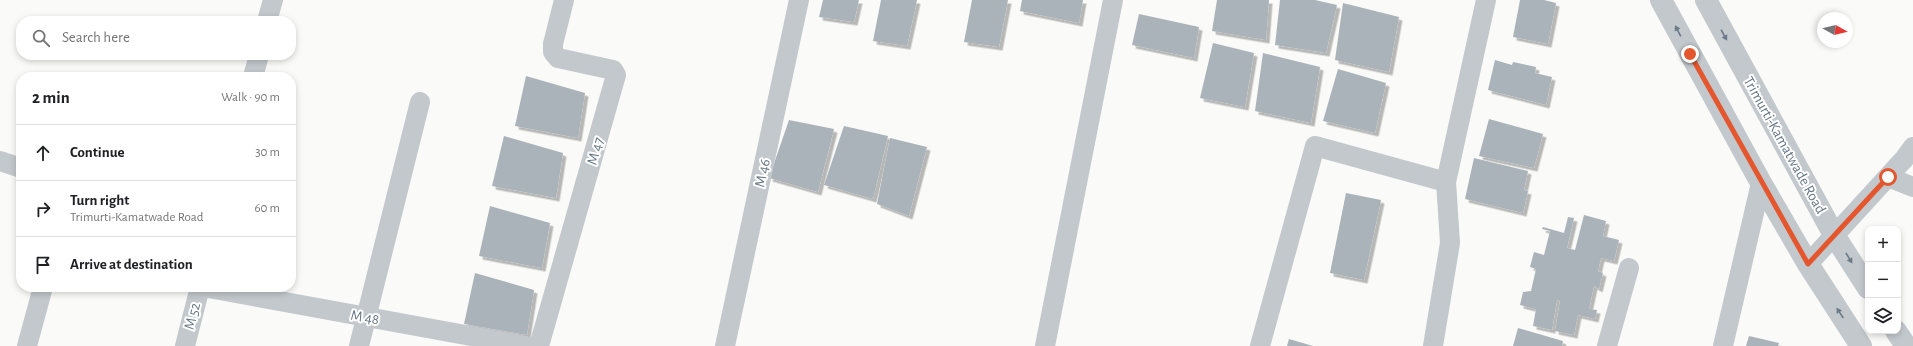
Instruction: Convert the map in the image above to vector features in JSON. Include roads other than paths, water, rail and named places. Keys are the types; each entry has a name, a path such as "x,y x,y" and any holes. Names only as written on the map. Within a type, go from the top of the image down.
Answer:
{"street":[{"path":"268,16 273,0"},
{"name":"M 47","path":"539,346 616,75 613,70 558,58 553,52 553,44 564,0"},
{"name":"M 46","path":"725,346 799,0"},
{"path":"1045,346 1113,0"},
{"path":"1433,346 1450,243 1446,182 1484,0"},
{"path":"1661,0 1761,183 1808,264 1861,346"},
{"name":"Trimurti-Kamatwade Road","path":"1706,0 1834,235 1865,283"},
{"path":"254,72 258,60"},
{"path":"359,346 420,102"},
{"path":"1260,346 1315,146 1446,182"},
{"path":"1808,264 1888,177 1913,147"},
{"path":"0,161 16,166"},
{"path":"1888,177 1913,187"},
{"path":"1723,346 1761,183"},
{"path":"1607,346 1629,268"},
{"path":"27,346 42,292"},
{"name":"M 52","path":"185,346 199,292"},
{"name":"M 48","path":"230,292 526,346"},
{"path":"1898,334 1906,346"}]}
